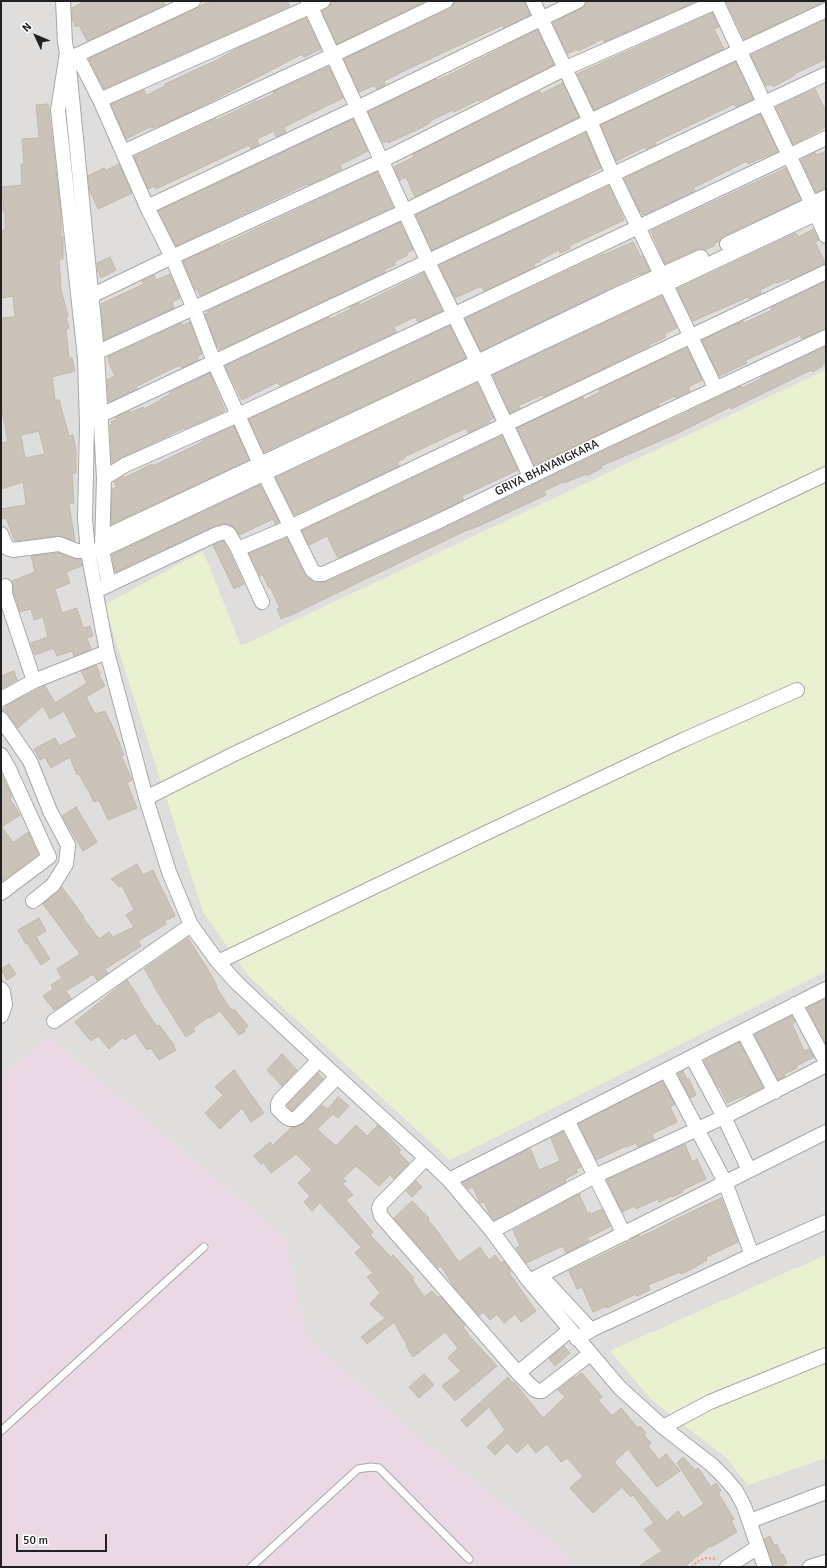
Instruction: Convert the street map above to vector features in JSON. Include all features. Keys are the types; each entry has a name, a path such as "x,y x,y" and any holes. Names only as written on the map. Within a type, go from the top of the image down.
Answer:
{"street":[{"path":"70,56 193,1"},
{"path":"123,152 446,1"},
{"path":"533,1 566,68 637,227 716,389"},
{"path":"147,207 357,108 578,1"},
{"path":"91,296 381,160 566,68 717,1 764,103 818,209 826,236"},
{"path":"65,2 64,34 70,56 91,296 91,356 87,425 86,519 97,546 109,585"},
{"path":"100,100 314,3 333,55 357,108 428,262 530,476"},
{"path":"91,356 405,211 590,121 826,10"},
{"path":"70,56 58,110 91,356 101,415 104,478 97,546 95,591 107,652 146,798 169,872 191,925 218,962 271,1016 449,1180 535,1279 591,1330"},
{"name":"GRIYA BHAYANGKARA","path":"70,56 100,100 147,207 172,257 214,362 238,415 290,527 312,570 317,574 323,574 435,523 530,476 826,337"},
{"path":"101,415 826,74"},
{"path":"104,478 125,466 453,315 826,138"},
{"path":"1,534 9,550 31,549 59,544 77,551 97,546 262,467 479,368 662,280 818,209 826,197"},
{"path":"238,549 290,527 505,424 691,338 826,272"},
{"path":"146,798 234,754 826,474"},
{"path":"95,591 220,533 229,534 238,549 262,602"},
{"path":"5,586 8,602 34,681"},
{"path":"1,699 34,681 107,652"},
{"path":"218,962 683,740 797,690"},
{"path":"1,719 30,761 50,811 68,845 66,864 53,885 32,901"},
{"path":"1,755 8,767 49,857 1,893"},
{"path":"54,1021 191,925"},
{"path":"1,989 3,992 4,1005 1,1016"},
{"path":"449,1180 826,989"},
{"path":"796,1004 826,1062"},
{"path":"743,1031 774,1092"},
{"path":"692,1057 724,1117 749,1170"},
{"path":"319,1060 280,1100 278,1109 286,1117 290,1119 298,1117 337,1077"},
{"path":"492,1231 595,1176 724,1117 826,1066"},
{"path":"666,1070 725,1182 752,1254"},
{"path":"567,1120 624,1234"},
{"path":"535,1279 826,1132"},
{"path":"426,1158 382,1204 379,1208 381,1216 518,1373 538,1391 542,1391 590,1354"},
{"path":"518,1373 574,1334 591,1330 752,1254 826,1222"},
{"path":"535,1279 574,1334 620,1388 664,1427 712,1464 726,1478 736,1491 750,1521 765,1567"},
{"path":"664,1427 710,1402 826,1355"},
{"path":"750,1521 826,1492"},
{"path":"730,1565 758,1547"},
{"path":"810,1567 826,1562"}],"lane":[{"path":"1,1431 204,1247"},
{"path":"251,1567 358,1469 371,1467 380,1468 469,1559"}],"path":[{"path":"692,1567 694,1564 705,1558 712,1558 730,1565"}],"shaded area":[{"path":"1,1 826,1 826,370 241,646 203,912 249,976 450,1160 826,971 826,1255 610,1351 652,1400 727,1458 748,1485 826,1458 826,1567 576,1567 559,1547 427,1445 307,1337 285,1238 50,1038 1,1076"},
{"path":"50,1038 285,1238 307,1337 427,1445 560,1547 576,1567 1,1567 1,1076"}],"green space":[{"path":"826,370 826,971 450,1160 249,976 203,912 104,605 203,551 241,646"},
{"path":"826,1255 826,1458 748,1485 727,1458 652,1400 610,1351"}],"building":[{"path":"85,1 163,1 165,5 87,41 79,25 76,27 72,19 72,8"},
{"path":"211,1 287,1 290,6 104,89 89,59"},
{"path":"331,1 426,1 337,44 322,11 330,6"},
{"path":"454,1 525,1 530,15 504,28 503,25 410,68 384,81 385,85 377,89 373,86 359,92 344,59 450,9"},
{"path":"586,1 697,1 604,42 603,39 578,51 577,49 567,54 553,23 582,8"},
{"path":"726,1 826,1 826,2 744,39"},
{"path":"712,13 719,27 714,29 724,49 674,72 673,71 594,110 577,74"},
{"path":"306,18 321,49 304,57 302,54 208,103 164,124 152,128 152,126 126,139 111,104 144,90 147,95 165,86 165,84 217,60 240,47"},
{"path":"826,19 826,59 794,74 795,75 773,87 772,84 766,86 751,55"},
{"path":"537,30 554,65 495,94 479,101 478,100 454,112 453,110 430,121 431,122 419,129 388,143 387,141 383,143 368,112 436,79 437,80 449,75"},
{"path":"735,62 753,99 736,107 734,104 655,142 656,144 646,149 645,147 616,161 601,125"},
{"path":"329,67 343,98 284,127 286,132 276,137 274,131 257,139 259,145 251,149 249,145 156,189 154,186 148,189 134,157 274,94 273,92"},
{"path":"563,83 579,117 415,197 406,177 400,180 394,167 414,157 413,154 540,91 541,94"},
{"path":"815,89 824,108 826,107 826,127 793,144 776,107"},
{"path":"48,104 61,214 63,259 59,259 61,290 68,316 66,317 69,328 66,329 69,358 72,358 75,371 52,377 55,400 59,400 69,436 73,435 76,451 76,473 72,473 74,503 69,504 75,541 58,536 15,541 6,518 1,519 1,509 25,505 26,503 23,482 1,489 1,443 8,442 1,405 1,318 15,317 13,296 1,298 1,231 5,230 5,212 3,212 3,200 1,200 1,187 22,185 21,164 24,164 22,139 39,138 36,105","holes":["39,431 45,454 25,458 21,435"]},
{"path":"760,114 778,151 748,164 747,161 693,188 695,191 643,215 641,211 640,212 624,179 625,178"},
{"path":"353,119 368,151 340,165 342,169 176,246 158,211"},
{"path":"586,133 601,168 588,175 589,176 432,250 416,215"},
{"path":"826,151 826,188 816,192 801,160 815,153 817,155"},
{"path":"119,164 132,193 98,209 90,191 88,176 104,168 105,171"},
{"path":"786,168 801,200 723,236 714,244 715,245 705,250 698,249 665,264 651,231"},
{"path":"377,172 393,207 200,296 197,289 195,290 183,261 219,245 220,246"},
{"path":"609,186 624,220 569,246 570,249 560,253 559,250 534,264 535,267 484,291 481,286 455,298 439,265"},
{"path":"400,222 413,250 407,253 408,255 394,262 395,265 384,270 385,272 220,350 219,347 217,347 205,314 208,313 208,311"},
{"path":"814,229 819,240 815,242 826,264 790,280 789,278 777,283 776,282 760,290 761,293 749,299 748,297 693,321 677,289 796,233 798,237"},
{"path":"633,242 641,257 643,256 650,271 640,274 481,351 465,319 603,254"},
{"path":"110,257 116,270 101,278 97,263"},
{"path":"424,273 442,311 418,322 415,317 394,327 396,332 280,386 278,382 242,400 225,366 329,317 330,319 351,309 350,307 359,303 360,305"},
{"path":"170,274 180,298 172,302 174,308 104,340 101,304 144,284 142,281 154,275 156,280"},
{"path":"826,281 826,329 802,339 800,335 746,360 747,363 719,376 702,340 743,321 744,323 772,310 771,308"},
{"path":"662,296 677,328 664,334 666,337 544,397 542,395 520,405 520,408 510,413 493,375"},
{"path":"190,322 202,354 197,357 199,360 182,368 180,365 136,387 137,389 109,402 107,380 115,376 108,361 108,357 182,323 183,325"},
{"path":"450,326 466,358 264,452 249,419"},
{"path":"826,346 826,362 822,364 823,366 812,372 811,370 731,409 730,407 676,434 601,466 602,468 586,476 586,474 564,483 563,482 544,491 546,495 465,531 287,617 281,619 277,609 280,608 270,587 269,588 263,575 260,576 249,553 287,538 306,576 315,583 327,582 439,531 666,421 667,422 741,386 742,388 762,378 761,377"},
{"path":"687,348 702,380 688,387 690,391 676,398 675,396 658,404 659,406 534,465 517,428 583,397 584,400 600,392 599,389"},
{"path":"210,373 225,411 185,429 184,428 112,463 110,425 112,424 111,422 117,419 116,417 143,407 144,409 171,394 170,392"},
{"path":"477,383 494,418 489,420 490,422 468,433 466,428 404,457 405,458 397,462 399,466 294,515 276,478"},
{"path":"234,426 249,460 111,524 112,489 117,487 114,482 152,464 153,466"},
{"path":"502,436 518,470 462,496 464,500 338,558 327,536 309,545 302,531"},
{"path":"260,485 279,522 275,524 273,519 239,535 236,529 229,524 215,526 115,572 112,555"},
{"path":"223,541 244,584 234,589 213,545"},
{"path":"58,553 74,559 80,559 82,566 66,572 70,583 55,589 62,613 77,608 83,628 90,626 93,636 87,638 91,649 74,656 72,651 57,656 54,648 35,655 31,643 48,637 43,617 34,620 31,609 20,612 12,581 35,572 31,556"},
{"path":"96,665 105,686 86,697 95,714 105,711 114,730 124,755 121,756 132,780 127,783 137,808 108,820 99,800 94,802 79,774 77,775 70,757 51,768 45,757 40,760 34,749 55,738 59,746 77,737 64,711 50,719 43,706 18,728 8,714 1,711 7,705 45,686 55,703 87,683 81,671"},
{"path":"14,671 17,680 1,689 1,676"},
{"path":"1,773 12,797 10,799 20,815 2,827 13,843 28,832 38,854 1,882"},
{"path":"76,807 97,842 83,851 62,816"},
{"path":"137,864 143,875 153,870 175,916 164,921 166,924 138,941 141,946 105,969 108,973 97,980 93,974 66,991 71,999 54,1010 43,996 53,989 51,985 62,978 57,969 80,954 43,904 62,887 99,939 109,932 113,937 134,927 126,915 134,910 122,885 119,887 111,879"},
{"path":"39,918 46,931 36,937 50,959 41,965 18,930"},
{"path":"188,938 210,973 217,986 216,987 232,1011 234,1009 248,1026 244,1029 245,1031 239,1035 220,1011 193,1028 195,1031 186,1037 144,969"},
{"path":"9,964 16,974 7,980 1,969"},
{"path":"127,980 157,1027 159,1025 176,1050 159,1060 151,1048 147,1050 135,1033 125,1040 123,1037 109,1049 98,1036 91,1041 75,1022"},
{"path":"826,999 826,1044 807,1008"},
{"path":"792,1016 795,1022 792,1024 804,1051 809,1049 814,1057 796,1066 797,1068 784,1074 785,1076 778,1080 755,1035"},
{"path":"739,1042 763,1087 746,1096 745,1095 727,1103 720,1087 718,1088 704,1061"},
{"path":"282,1054 297,1070 282,1086 267,1070"},
{"path":"234,1070 264,1113 251,1122 242,1108 220,1129 205,1113 223,1095 215,1087"},
{"path":"683,1071 687,1080 689,1079 696,1095 690,1098 678,1074"},
{"path":"318,1073 323,1079 293,1110 291,1110 287,1105"},
{"path":"662,1081 675,1104 670,1107 677,1122 652,1134 654,1140 638,1147 636,1143 626,1146 596,1160 578,1124"},
{"path":"338,1097 349,1106 338,1118 333,1114 317,1129 336,1146 356,1125 367,1136 378,1125 401,1150 398,1152 409,1163 394,1179 390,1175 379,1186 356,1166 343,1178 346,1181 343,1184 353,1195 346,1200 373,1232 370,1235 391,1257 393,1255 414,1278 412,1279 424,1297 432,1291 438,1298 440,1296 465,1325 463,1327 471,1338 497,1366 455,1401 442,1386 461,1371 448,1358 458,1348 445,1332 413,1357 394,1322 367,1344 361,1337 385,1318 370,1304 380,1293 367,1277 373,1273 355,1253 361,1247 320,1203 312,1211 304,1202 310,1196 298,1183 312,1170 296,1154 271,1173 263,1162 261,1164 254,1156 270,1142 273,1145 291,1128 297,1127 304,1123 322,1105 330,1111 328,1109"},
{"path":"563,1132 581,1167 576,1169 578,1172 565,1179 566,1182 499,1218 494,1220 484,1202 480,1203 473,1187 468,1189 464,1184 463,1182 530,1148 539,1170 560,1161 551,1138"},
{"path":"685,1144 692,1162 697,1159 706,1179 682,1190 683,1192 672,1197 671,1196 659,1202 658,1199 636,1209 635,1206 622,1212 607,1180"},
{"path":"416,1181 422,1187 412,1197 406,1191"},
{"path":"579,1194 588,1214 590,1212 591,1214 602,1209 611,1226 587,1238 589,1241 566,1253 563,1246 526,1263 516,1248 520,1246 513,1230"},
{"path":"721,1198 738,1242 706,1257 707,1260 692,1269 681,1274 680,1272 648,1285 650,1290 637,1296 636,1294 607,1308 607,1306 593,1312 582,1287 577,1289 569,1271 631,1241 630,1240 639,1235 640,1237"},
{"path":"412,1201 429,1218 428,1220 459,1262 480,1247 489,1260 495,1255 501,1263 504,1261 511,1272 509,1273 536,1311 521,1322 515,1314 504,1323 497,1314 490,1320 483,1312 479,1315 454,1287 441,1266 438,1268 394,1218"},
{"path":"564,1346 570,1353 555,1366 549,1358"},
{"path":"582,1373 602,1397 598,1400 612,1416 621,1408 638,1428 640,1426 646,1433 644,1435 651,1443 648,1446 659,1460 666,1454 680,1471 657,1487 628,1449 614,1462 667,1521 678,1511 683,1518 704,1504 677,1463 683,1457 695,1470 698,1468 711,1487 716,1483 721,1491 718,1493 734,1519 731,1521 737,1532 711,1547 710,1546 684,1567 638,1567 662,1551 644,1530 654,1523 633,1495 631,1497 622,1487 593,1513 570,1488 583,1476 567,1458 561,1462 547,1444 536,1453 528,1443 517,1453 507,1443 495,1455 487,1447 505,1430 489,1407 467,1427 461,1420 508,1377 513,1383 514,1382 543,1418 565,1397 558,1390 574,1377 575,1378"},
{"path":"424,1374 434,1385 419,1398 409,1387"},
{"path":"770,1536 774,1545 777,1544 781,1555 783,1554 787,1563 778,1567 773,1567 764,1539"}]}
